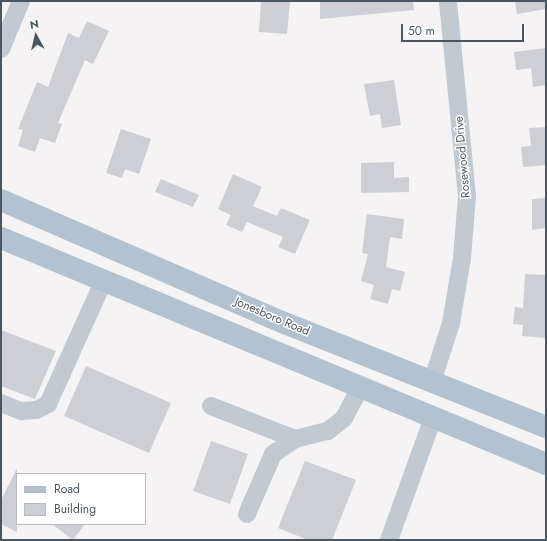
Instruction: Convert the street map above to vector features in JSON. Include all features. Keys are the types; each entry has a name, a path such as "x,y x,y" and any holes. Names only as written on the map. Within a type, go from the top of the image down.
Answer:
{"main road":[{"name":"Jonesboro Road","path":"1,200 282,322 546,427"},
{"path":"1,238 103,282 546,464"}],"street":[{"path":"1,49 21,1"},
{"name":"Rosewood Drive","path":"432,382 451,323 462,258 467,196 448,1"},
{"path":"1,403 21,411 37,410 48,404 103,282"},
{"path":"247,514 273,454 295,439 328,431 344,418 360,388"},
{"path":"211,406 295,439"},
{"path":"389,540 433,418"}],"building":[{"path":"261,1 290,1 287,34 259,32"},
{"path":"320,1 413,1 414,10 320,19"},
{"path":"515,1 546,1 546,9 517,14"},
{"path":"87,21 109,31 93,64 85,60 58,123 62,124 55,143 40,138 35,152 18,146 23,130 18,129 37,82 48,87 68,33 79,38"},
{"path":"546,48 546,85 533,87 531,68 516,70 514,52"},
{"path":"394,80 401,125 382,128 380,114 370,116 364,84"},
{"path":"546,127 546,165 523,167 521,147 531,146 529,128"},
{"path":"121,129 151,139 139,174 125,169 122,178 106,173"},
{"path":"394,162 394,178 409,177 409,192 361,193 361,163"},
{"path":"233,174 262,187 253,206 277,216 281,208 310,220 295,254 278,247 283,237 247,222 242,232 226,225 231,215 218,209"},
{"path":"161,179 199,195 193,207 155,192"},
{"path":"546,198 546,228 532,230 532,199"},
{"path":"367,214 404,219 402,239 390,237 386,267 405,272 400,291 392,289 388,304 370,299 374,285 361,281 368,254 362,253"},
{"path":"525,274 546,275 546,338 522,336 523,325 513,324 515,307 523,308"},
{"path":"1,330 56,351 35,399 1,386"},
{"path":"86,366 171,403 149,453 64,416"},
{"path":"211,441 248,454 230,504 193,491"},
{"path":"305,461 356,480 332,540 308,540 278,528"},
{"path":"17,468 17,532 1,524 1,500"},
{"path":"53,525 84,525 73,540"}]}
